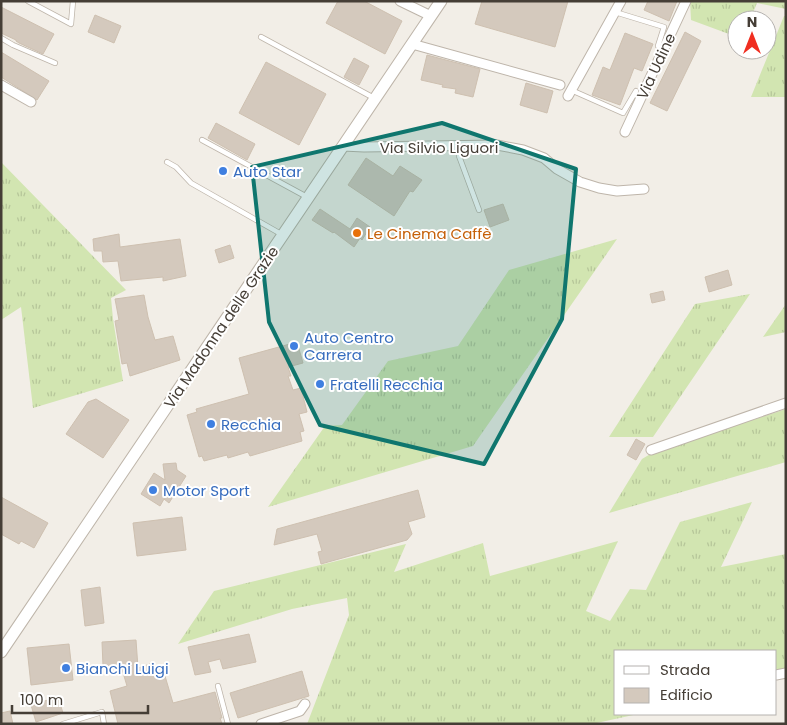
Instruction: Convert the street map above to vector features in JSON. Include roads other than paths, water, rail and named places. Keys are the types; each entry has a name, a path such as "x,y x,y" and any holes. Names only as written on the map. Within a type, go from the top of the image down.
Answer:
{"street":[{"path":"400,1 430,16"},
{"name":"Via Madonna delle Grazie","path":"1,652 441,1"},
{"path":"570,93 621,1"},
{"name":"Via Udine","path":"625,132 686,1"},
{"path":"412,44 560,85"},
{"path":"1,84 31,102"},
{"name":"Via Silvio Liguori","path":"343,146 364,148 496,146 523,150 544,158 557,169 580,182 599,188 617,191 644,189"},
{"path":"651,450 786,403"},
{"path":"261,724 300,711 305,704"}],"lane":[{"path":"28,1 71,24 73,1"},
{"path":"615,12 664,27 658,46"},
{"path":"261,37 375,99"},
{"path":"1,38 55,63"},
{"path":"570,93 623,113 636,91"},
{"path":"202,140 308,197"},
{"path":"459,146 460,156 478,210"},
{"path":"167,162 176,167 192,183 282,235"},
{"path":"218,686 228,724"},
{"path":"64,724 102,712 104,724"}],"place":[{"name":"Auto Star","path":"223,171"},
{"name":"Le Cinema Caffè","path":"357,233"},
{"name":"Auto Centro Carrera","path":"294,346"},
{"name":"Fratelli Recchia","path":"320,384"},
{"name":"Recchia","path":"211,424"},
{"name":"Motor Sport","path":"153,490"},
{"name":"Bianchi Luigi","path":"66,668"}]}
